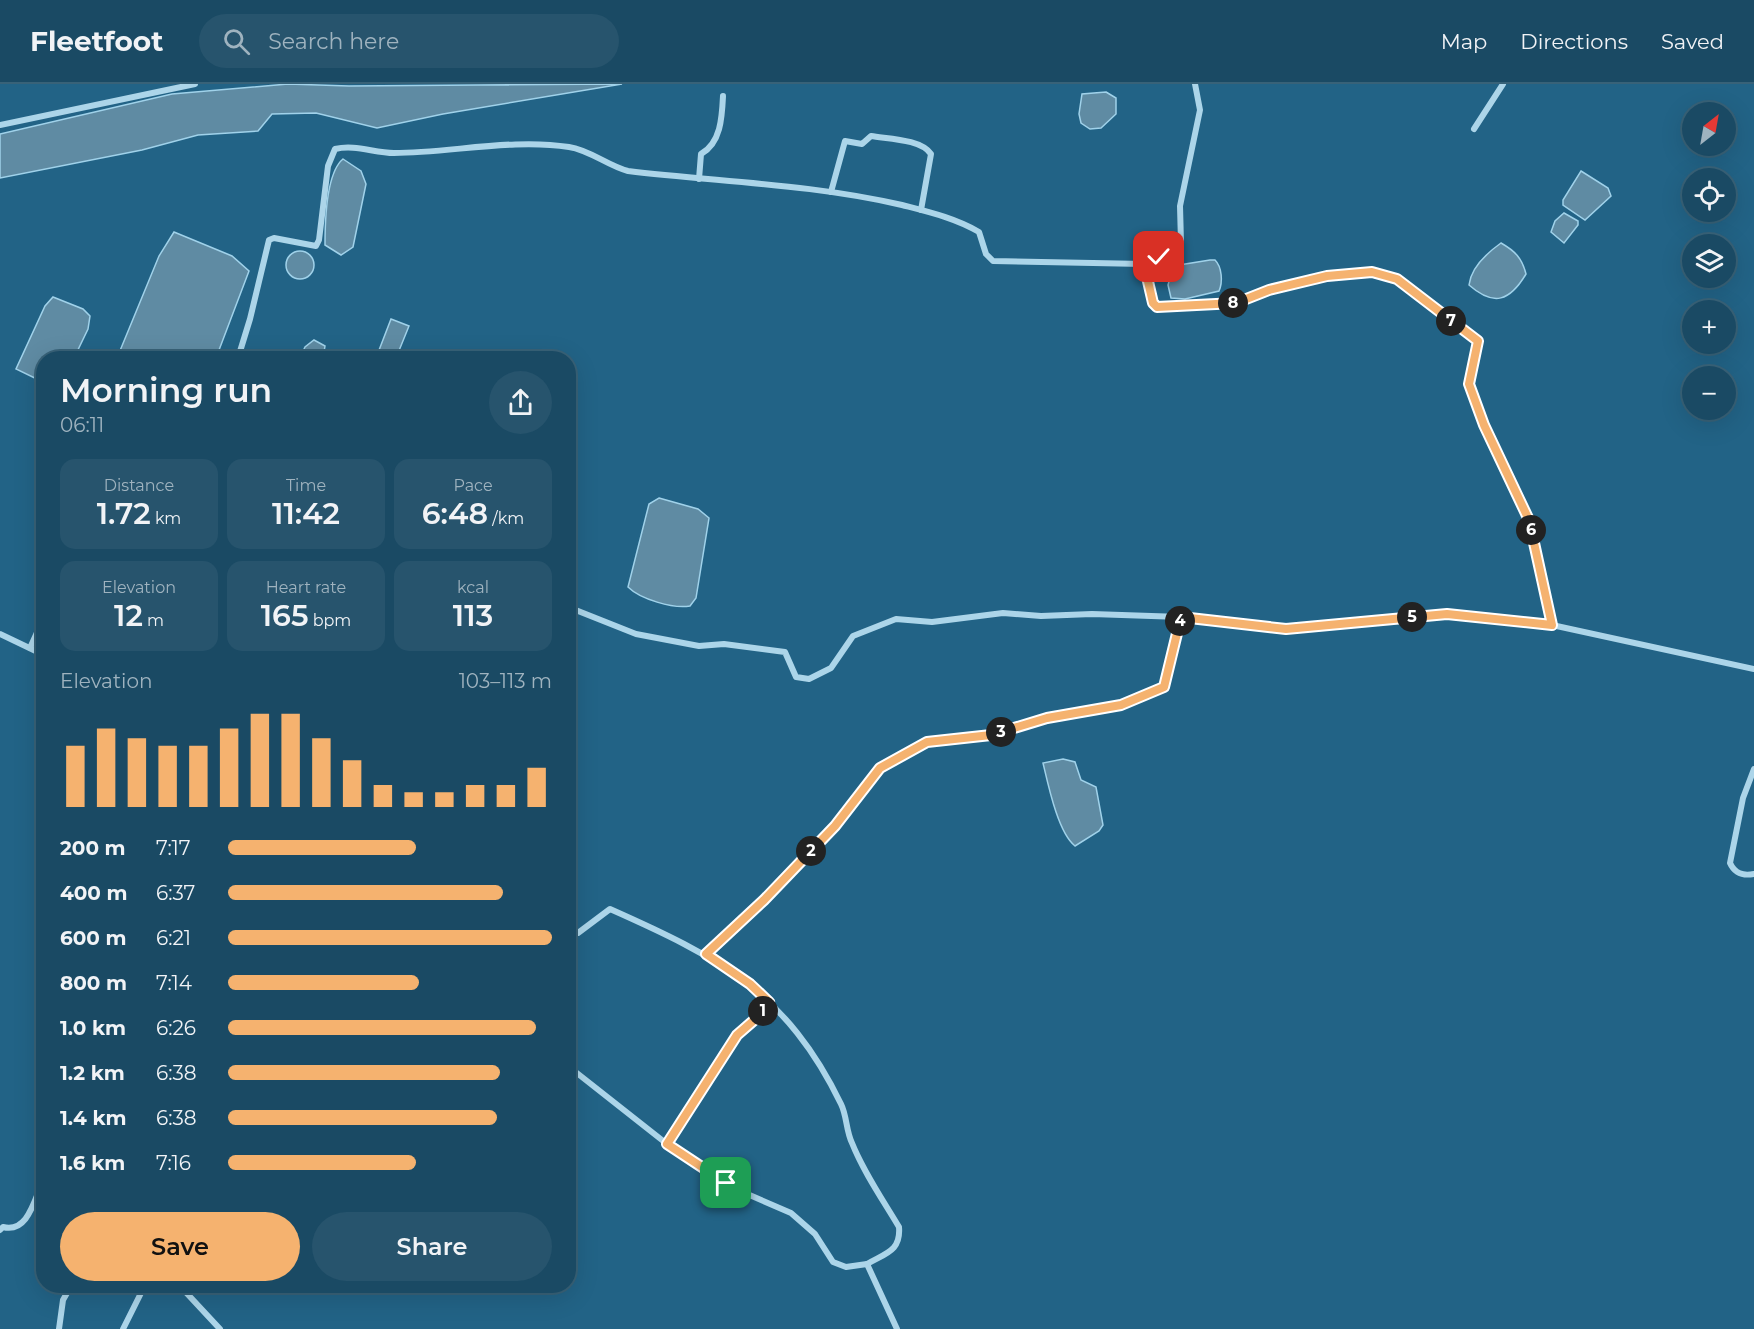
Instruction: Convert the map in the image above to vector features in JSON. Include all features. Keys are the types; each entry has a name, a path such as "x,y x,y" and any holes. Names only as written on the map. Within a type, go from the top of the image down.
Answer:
{"street":[{"path":"0,125 195,84"},
{"path":"240,351 268,240 274,238 308,247 316,246 319,240 328,166 335,148 346,146 391,153 483,146 556,146 584,151 610,166 628,171 831,192 960,220 979,232 986,254 993,261 1144,264 1178,251 1181,243 1180,206 1200,110 1195,84"},
{"path":"1474,129 1503,84"},
{"path":"699,179 701,154 715,142 722,115 723,96"},
{"path":"831,192 845,141 862,144 871,136 899,140 917,145 931,154 921,210"},
{"path":"1144,264 1153,303 1157,307 1166,308 1236,303 1269,290 1327,276 1372,272 1397,279 1478,341 1469,384 1484,425 1529,520 1552,625"},
{"path":"576,611 636,634 699,646 724,644 785,652 796,677 809,680 831,668 853,636 896,619 932,622 1003,613 1041,616 1092,614 1181,617 1286,629 1447,614 1552,625 1754,669"},
{"path":"706,954 764,900 835,826 880,768 927,742 991,735 1047,718 1121,705 1164,687 1181,617"},
{"path":"0,633 36,651"},
{"path":"30,648 36,635"},
{"path":"1754,769 1743,798 1730,863 1734,871 1745,876 1754,874"},
{"path":"576,932 578,933 610,909 706,954 750,984 769,1002 792,1025 820,1066 842,1106 851,1142 899,1227 900,1240 895,1248 867,1264 846,1267 833,1262 815,1234 791,1214 738,1190 667,1144 576,1071"},
{"path":"667,1144 737,1035 760,1015 769,1002"},
{"path":"0,1230 3,1227 20,1226 36,1197"},
{"path":"867,1264 897,1329"},
{"path":"59,1329 63,1300 67,1293"},
{"path":"123,1329 141,1293"},
{"path":"187,1293 220,1329"}],"water":[{"path":"288,84 349,86 622,84 443,114 377,128 316,113 272,114 258,131 198,135 142,150 0,178 0,134 172,94"},
{"path":"1106,92 1116,98 1116,114 1101,128 1090,129 1081,123 1079,114 1082,94"},
{"path":"343,159 361,171 366,184 353,247 341,255 325,245 325,236 330,187 337,166"},
{"path":"1581,171 1608,188 1611,196 1585,220 1563,205 1563,200"},
{"path":"1564,213 1578,221 1578,225 1564,243 1551,232 1555,221"},
{"path":"174,232 232,256 249,271 219,351 120,351 159,256"},
{"path":"1501,243 1517,256 1526,274 1508,295 1494,298 1478,292 1469,285 1476,266"},
{"path":"300,251 310,255 314,265 310,275 300,279 290,275 286,265 290,255"},
{"path":"1215,260 1220,271 1219,291 1185,299 1171,298 1168,285 1173,266"},
{"path":"53,297 83,309 90,316 88,329 77,351 36,351 36,379 16,369 45,306"},
{"path":"391,319 409,326 399,351 379,351"},
{"path":"314,340 325,346 324,351 303,351"},
{"path":"659,498 698,509 709,518 696,598 690,606 683,607 657,602 628,587 649,504"},
{"path":"1063,759 1075,762 1081,780 1096,787 1103,825 1099,831 1075,846 1069,840 1059,820 1043,763"}],"route":[{"path":"726,1183 667,1144 737,1035 760,1015 769,1002 750,984 706,954 764,900 835,826 880,768 927,742 991,735 1047,718 1121,705 1164,687 1181,617 1286,629 1447,614 1552,625 1529,520 1484,425 1469,384 1478,341 1397,279 1372,272 1327,276 1269,290 1236,303 1157,307 1153,303 1144,264 1159,257"}]}
